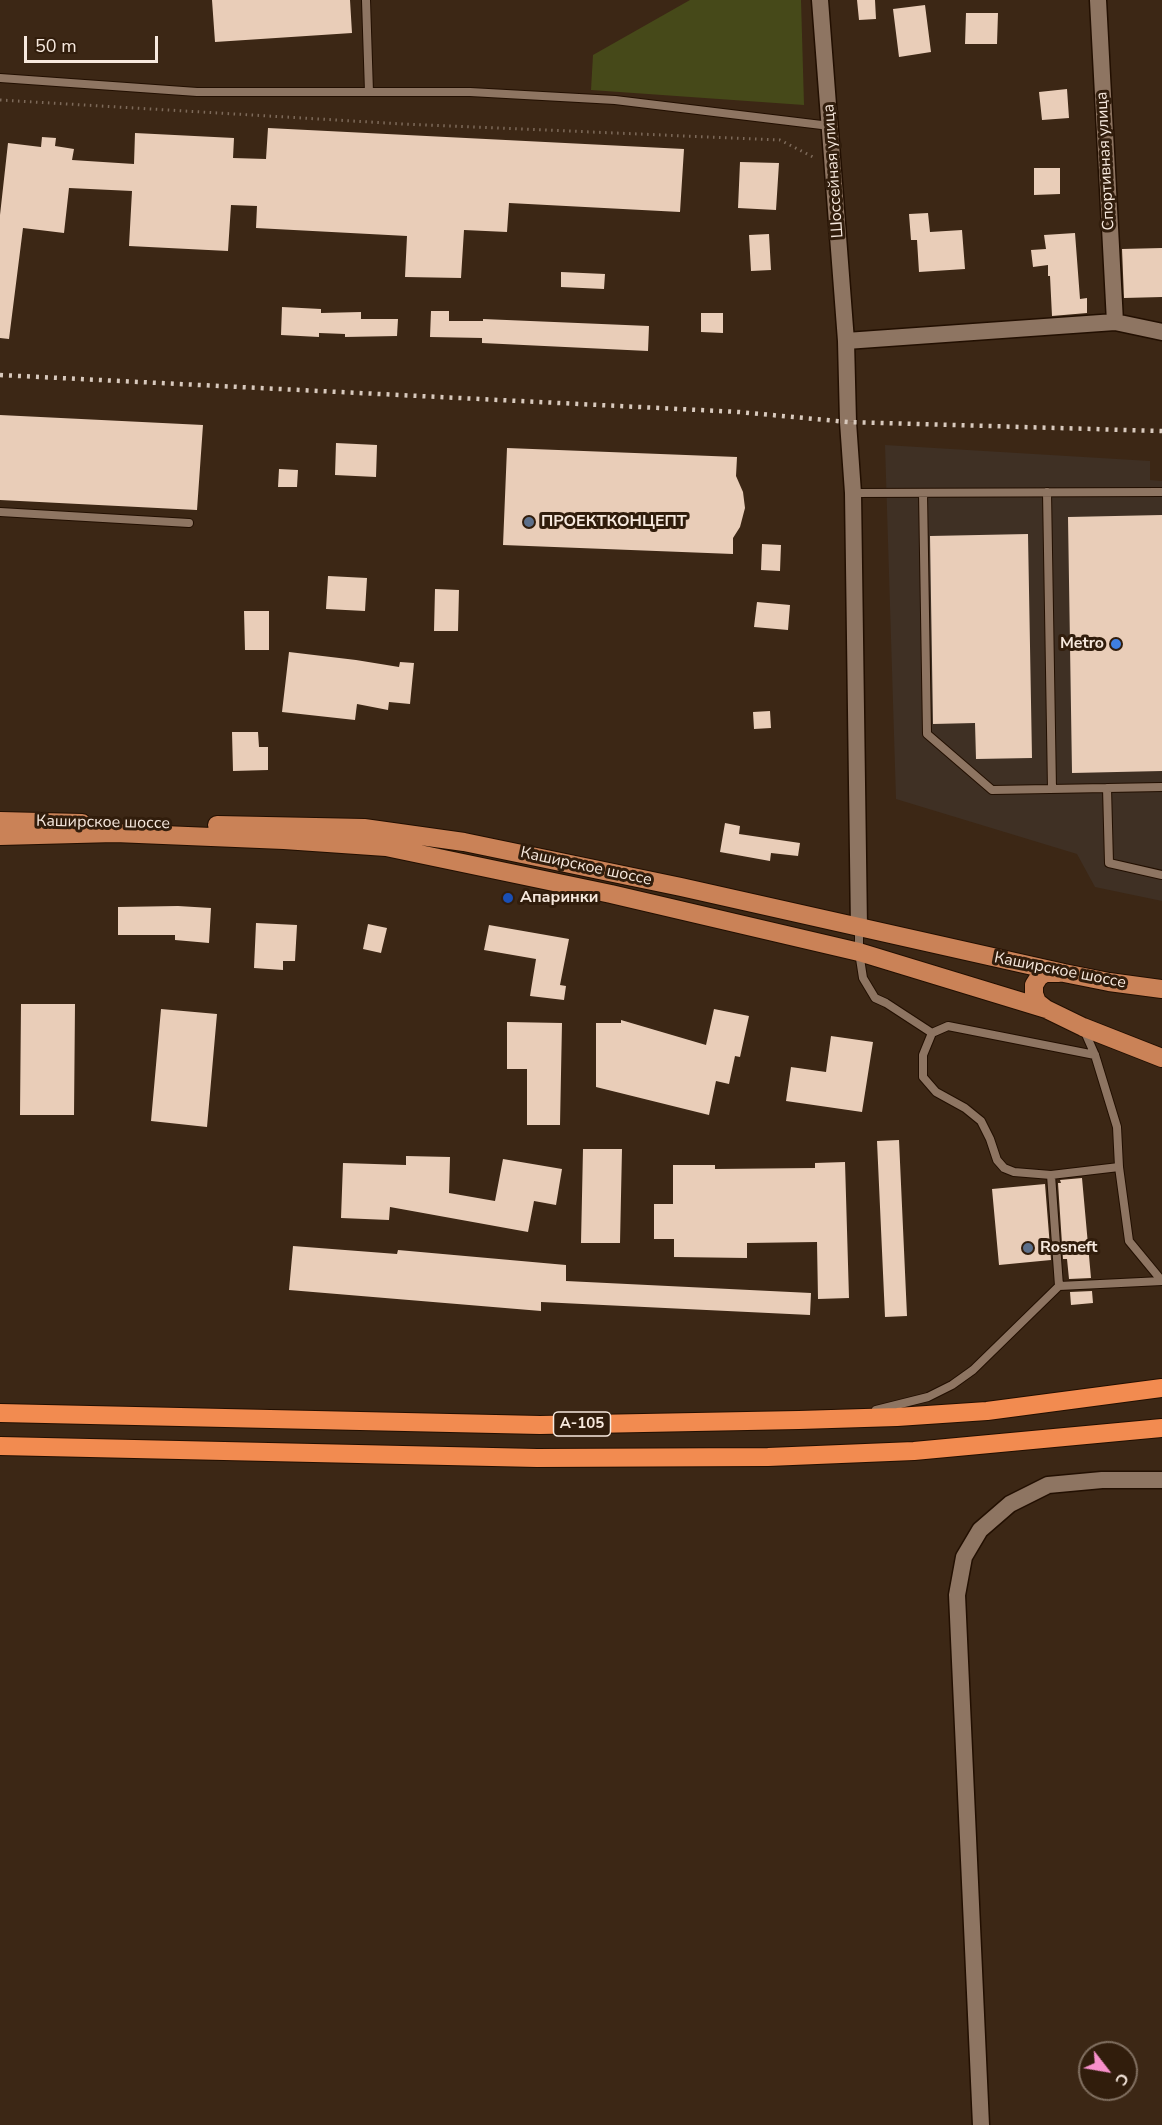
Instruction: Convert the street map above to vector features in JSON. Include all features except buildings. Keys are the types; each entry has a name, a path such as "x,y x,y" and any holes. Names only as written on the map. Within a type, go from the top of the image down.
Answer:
{"highway":[{"name":"А-105","path":"0,1413 540,1425 897,1418 987,1411 1162,1388"},
{"name":"А-105","path":"0,1446 537,1458 768,1458 914,1451 1162,1428"}],"main road":[{"name":"Каширское шоссе","path":"0,821 364,828 464,842 681,887 1064,974 1162,989"},
{"name":"Каширское шоссе","path":"0,836 115,833 386,847 611,894 859,952 1046,1009 1083,1027 1162,1058"},
{"path":"1046,1009 1037,1002 1034,985 1045,973 1064,974"}],"street":[{"name":"Шоссейная улица","path":"820,0 846,341 853,493 859,928"},
{"name":"Спортивная улица","path":"1098,0 1115,322"},
{"path":"846,341 1115,322 1162,332"},
{"path":"981,2125 957,1595 963,1557 980,1530 1010,1504 1048,1485 1102,1480 1162,1480"}],"lane":[{"path":"366,0 369,92"},
{"path":"0,78 197,92 470,92 615,100 830,126"},
{"path":"1047,492 1052,789"},
{"path":"853,493 1162,492"},
{"path":"923,493 927,734 992,790 1162,787"},
{"path":"0,512 189,523"},
{"path":"1107,788 1108,863 1162,875"},
{"path":"859,928 859,952 863,978 875,998 932,1033"},
{"path":"1095,1055 948,1026 932,1033 922,1055 923,1077 930,1087 965,1108 981,1121 997,1160 1004,1168 1014,1172 1051,1175 1119,1167"},
{"path":"1083,1027 1095,1055 1117,1127 1119,1167 1129,1240 1162,1281"},
{"path":"1051,1175 1059,1286"},
{"path":"799,1420 885,1409 928,1397 944,1389 973,1370 1059,1286 1162,1281"}],"path":[{"path":"0,100 403,124 780,140 834,168"}],"shaded area":[{"path":"885,445 1150,461 1150,480 1162,481 1162,901 1095,887 1077,854 896,799"}],"green space":[{"path":"690,0 801,0 804,105 591,90 593,55"}],"railway":[{"path":"0,375 739,412 848,422 1162,431"}],"place":[{"name":"ПРОЕКТКОНЦЕПТ","path":"529,522"},
{"name":"Metro","path":"1116,644"},
{"name":"Апаринки","path":"508,898"},
{"name":"Rosneft","path":"1028,1248"}]}
